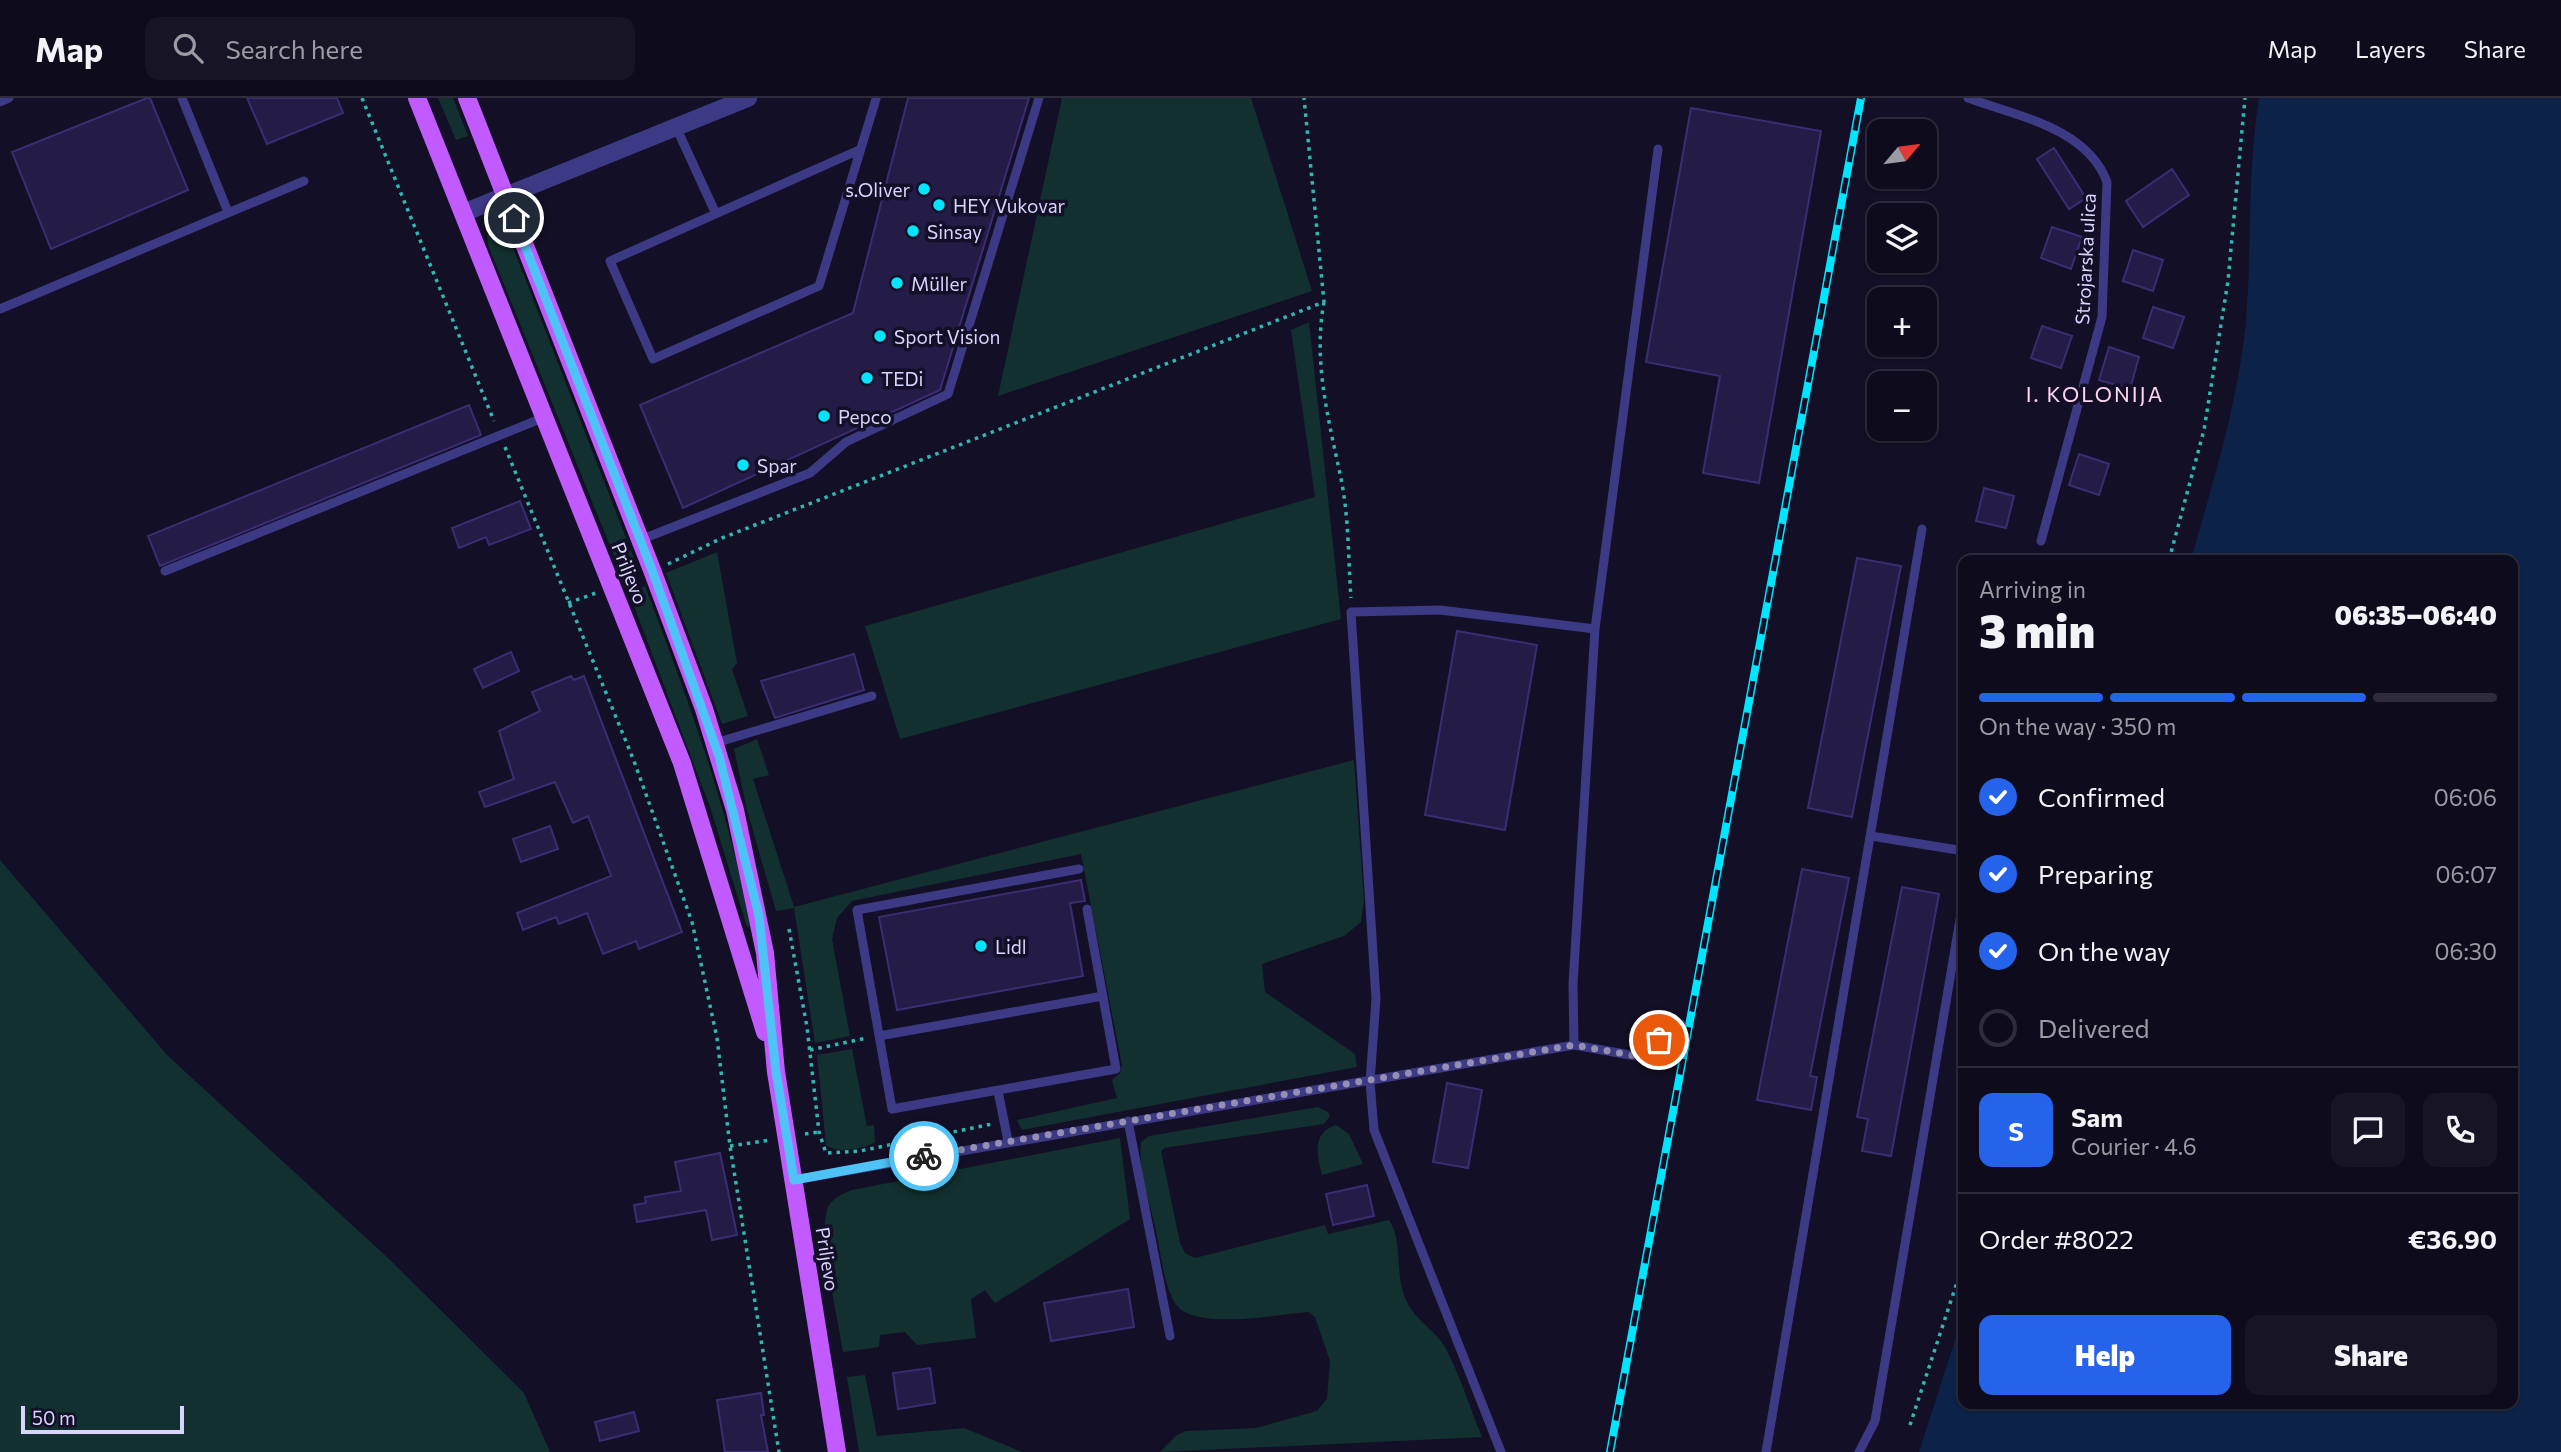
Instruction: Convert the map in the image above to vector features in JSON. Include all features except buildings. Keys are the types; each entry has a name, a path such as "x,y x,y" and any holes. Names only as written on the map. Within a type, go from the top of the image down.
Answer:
{"main road":[{"name":"Priljevo","path":"417,98 682,763 709,844 776,1072"},
{"name":"Priljevo","path":"467,98 652,570 715,743 738,822 759,916 776,1072 837,1452"}],"street":[{"path":"463,213 748,98"}],"lane":[{"path":"0,102 9,98"},
{"path":"182,98 228,212"},
{"path":"640,540 810,472 846,442 948,394 1039,98"},
{"name":"Strojarska ulica","path":"1969,98 2074,140 2101,165 2107,182 2102,317 2041,541"},
{"path":"859,150 610,261 653,359 819,286 876,99"},
{"path":"676,127 716,214"},
{"path":"1574,1045 1573,984 1595,629 1658,149"},
{"path":"0,310 304,181"},
{"path":"165,571 545,417"},
{"path":"1766,1452 1922,529"},
{"path":"1501,1452 1374,1130 1370,1082 1376,999 1352,612 1440,610 1595,629"},
{"path":"715,743 872,696"},
{"path":"1871,836 1958,850"},
{"path":"1079,869 857,910 892,1109 1116,1069 1087,909"},
{"path":"1859,1452 1875,1421 1958,931"},
{"path":"879,1036 1103,996"},
{"path":"794,1180 1574,1045 1636,1056 1681,1024"},
{"path":"999,1091 1008,1142"},
{"path":"1128,1121 1170,1336"}],"path":[{"path":"362,98 634,761 692,922 717,1038 730,1146 779,1452"},
{"path":"1304,98 1324,302 1318,332 1321,366 1333,445 1341,476 1352,612"},
{"path":"2170,555 2204,430 2228,281 2245,98"},
{"path":"652,570 722,538 1324,302"},
{"path":"568,603 613,586"},
{"path":"789,929 810,1050 819,1132 827,1153 860,1151 1004,1122"},
{"path":"810,1050 879,1036"},
{"path":"1910,1425 1958,1279"}],"green space":[{"path":"438,98 453,98 468,136 456,140"},
{"path":"1062,98 1251,98 1312,291 998,396"},
{"path":"501,225 507,232 637,566 621,573 488,245 487,235"},
{"path":"1309,322 1341,619 900,739 865,626 1315,497 1291,330"},
{"path":"717,552 737,663 732,669 748,716 722,724 666,573"},
{"path":"645,586 719,796 741,882 750,926 747,927 710,807 629,593"},
{"path":"757,739 769,775 753,779 794,907 1354,760 1364,901 1361,922 1344,936 1262,964 1265,992 1355,1054 1357,1067 1022,1130 1017,1120 1117,1098 1112,1080 1120,1073 1122,1065 1081,854 852,901 837,918 832,939 850,1036 815,1043 794,908 776,911 747,810 734,749"},
{"path":"0,860 168,1056 388,1258 524,1393 550,1452 0,1452"},
{"path":"852,1049 867,1126 874,1125 875,1142 859,1148 838,1150 826,1145 817,1055"},
{"path":"1318,1107 1330,1116 1324,1124 1164,1148 1161,1151 1180,1243 1185,1253 1195,1258 1325,1225 1328,1234 1389,1220 1396,1238 1400,1280 1407,1302 1415,1315 1445,1347 1482,1437 1160,1452 1177,1435 1186,1431 1256,1428 1317,1411 1327,1399 1330,1361 1315,1317 1309,1312 1258,1318 1217,1319 1185,1312 1175,1303 1165,1277 1145,1186 1141,1142 1149,1136"},
{"path":"1336,1125 1349,1134 1363,1164 1322,1175 1319,1139"},
{"path":"1120,1138 1130,1219 995,1303 985,1290 971,1299 976,1338 917,1345 905,1332 880,1335 879,1347 843,1352 825,1233 829,1205 837,1198 852,1190"},
{"path":"865,1375 877,1436 964,1428 1022,1452 859,1452 847,1377"}],"water":[{"path":"2259,98 2561,98 2561,1452 1919,1452 1958,1331 1958,1409 2518,1409 2518,555 2192,555 2224,442 2242,352 2248,293 2255,126"}],"railway":[{"path":"1610,1452 1861,98"}],"way so far":[{"path":"924,1156 1370,1082 1574,1045 1636,1056 1659,1040"}],"place":[{"name":"s.Oliver","path":"924,189"},
{"name":"HEY Vukovar","path":"939,205"},
{"name":"Sinsay","path":"913,231"},
{"name":"Müller","path":"897,283"},
{"name":"Sport Vision","path":"880,336"},
{"name":"TEDi","path":"867,378"},
{"name":"Pepco","path":"824,416"},
{"name":"Spar","path":"743,465"},
{"name":"Lidl","path":"981,946"}],"district":[{"name":"I. KOLONIJA","path":"2095,393"}],"route":[{"path":"514,218 704,709 735,810 750,868 765,953 776,1072 794,1180 924,1156"}]}
